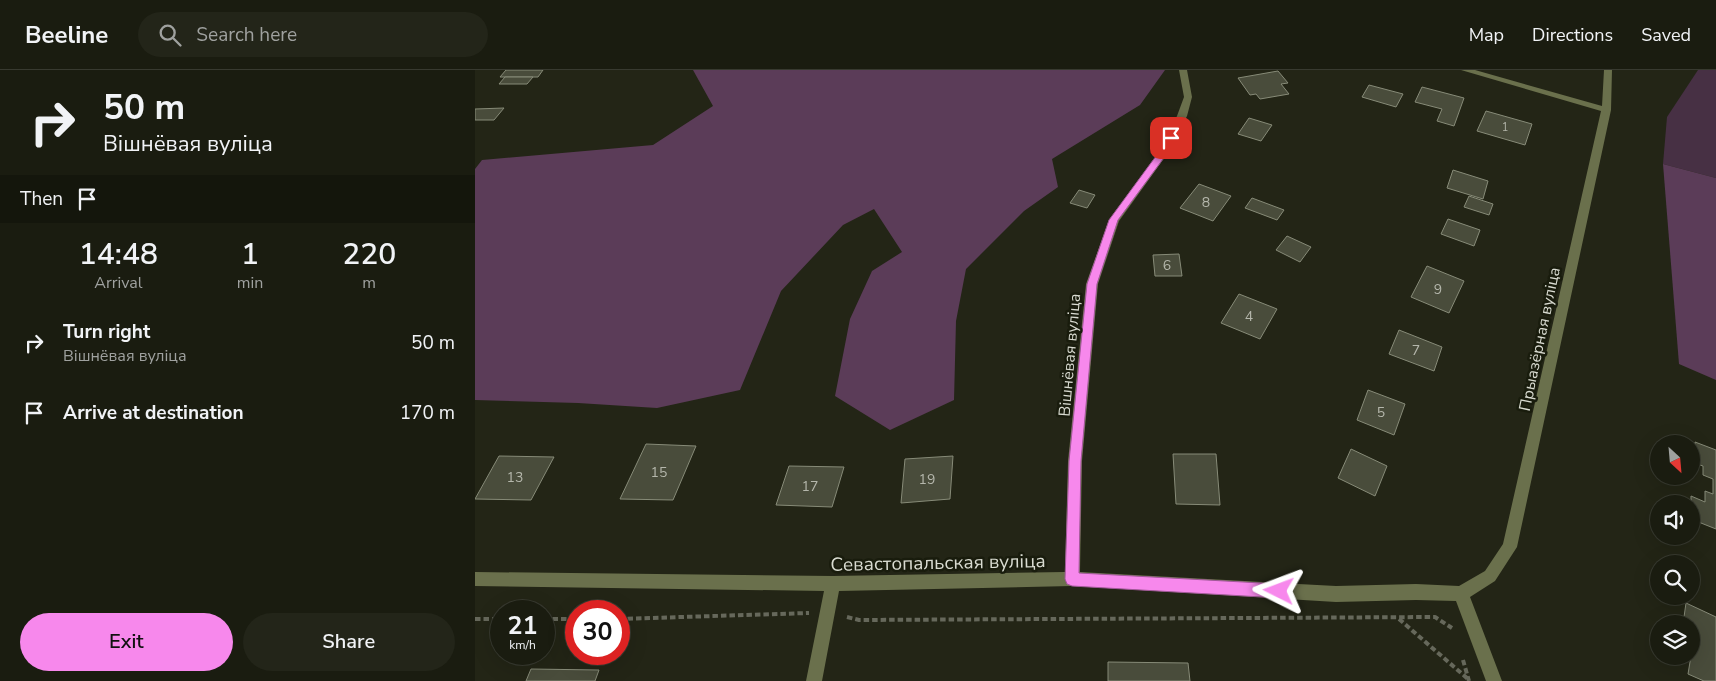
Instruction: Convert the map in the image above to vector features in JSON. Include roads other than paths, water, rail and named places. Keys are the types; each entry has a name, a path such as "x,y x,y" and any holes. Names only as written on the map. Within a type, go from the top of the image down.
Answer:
{"street":[{"name":"Вішнёвая вуліца","path":"1072,579 1075,461 1092,284 1114,220 1163,153 1182,116 1188,97 1183,70"},
{"path":"1465,70 1606,110"},
{"name":"Прыазёрная вуліца","path":"1461,594 1490,576 1510,547 1606,110 1608,70"},
{"name":"Севастопальская вуліца","path":"475,579 833,584 1072,579 1336,594 1416,592 1461,594"},
{"path":"814,681 833,584"},
{"path":"1461,594 1494,681"}]}
